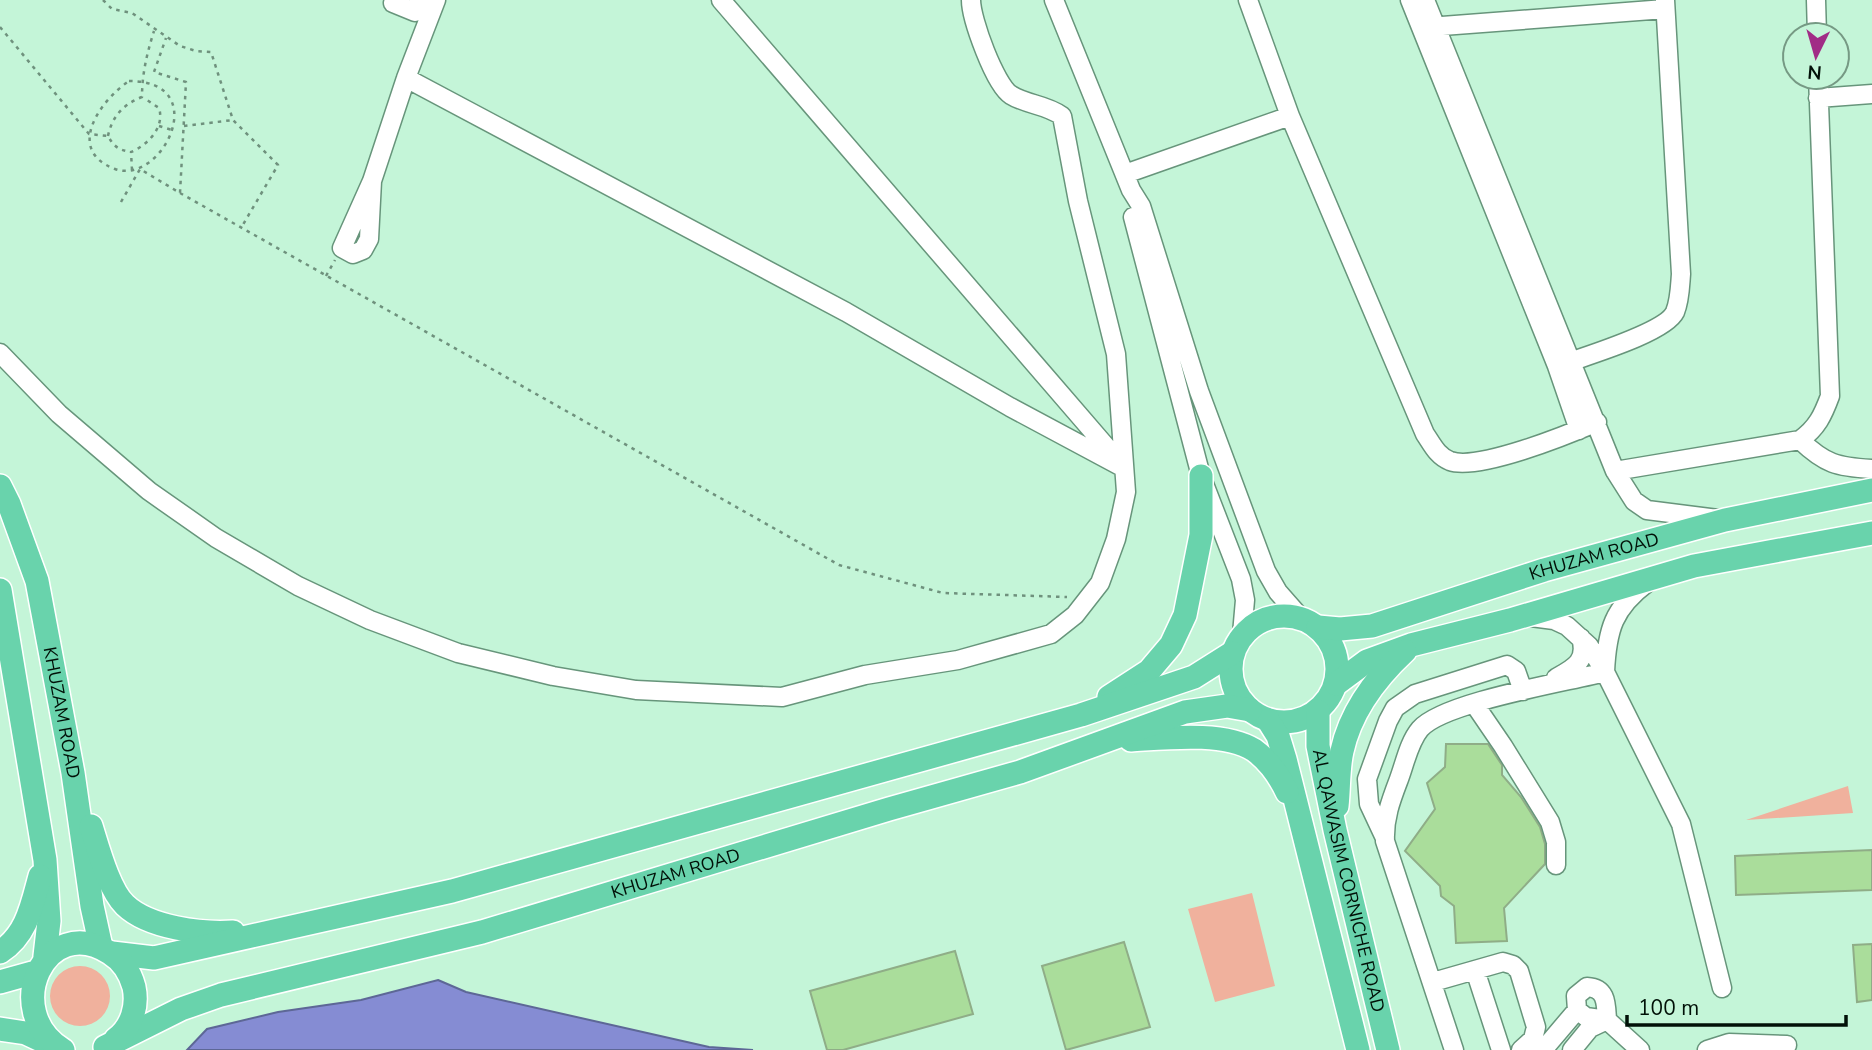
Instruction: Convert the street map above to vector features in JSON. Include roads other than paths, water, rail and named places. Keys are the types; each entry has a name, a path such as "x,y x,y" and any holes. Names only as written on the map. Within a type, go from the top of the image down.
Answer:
{"main road":[{"path":"1081,715 1149,671 1171,645 1185,615 1201,535 1201,476"},
{"path":"1833,498 1872,483"},
{"name":"KHUZAM ROAD","path":"0,486 37,581 73,773 92,906 106,950"},
{"name":"KHUZAM ROAD","path":"1309,622 1340,629 1372,626 1544,570 1725,520 1872,490"},
{"name":"KHUZAM ROAD","path":"1336,684 1367,661 1411,645 1510,620 1694,566 1872,533"},
{"path":"0,590 45,860 49,921 38,964 27,985 25,1002 29,1018 37,1032 63,1050"},
{"path":"0,982 38,964 55,949 70,944 86,943 106,950 154,958 309,925 452,891 1081,715 1194,677 1237,644 1259,621 1279,615 1309,622 1332,643 1338,663 1336,684 1329,699 1318,711 1303,719 1286,722 1259,715 1236,694 1230,674 1237,644"},
{"path":"1335,830 1342,752 1352,723 1364,698 1380,675 1411,645"},
{"name":"KHUZAM ROAD","path":"100,1049 181,1009 220,995 482,932 1020,772 1185,712 1227,706 1259,715"},
{"name":"AL QAWASIM CORNICHE ROAD","path":"1318,711 1318,746 1335,830 1388,1050"},
{"name":"AL QAWASIM CORNICHE ROAD","path":"1259,715 1278,736 1355,1050"},
{"path":"1106,741 1205,738 1252,749 1277,771 1298,813"},
{"path":"73,773 108,876 125,905 149,920 180,929 205,932 309,925"},
{"path":"0,952 11,945 28,921 45,860"},
{"path":"100,1049 122,1034 133,1016 136,995 131,975 119,958 106,950"},
{"path":"0,1029 26,1033 63,1050"}],"street":[{"path":"394,0 393,2 415,12 420,0"},
{"path":"372,181 406,78 436,0"},
{"path":"721,0 1124,468"},
{"path":"0,353 59,414 149,491 239,552 298,586 370,620 458,653 552,676 636,690 782,697 865,675 958,660 1051,634 1075,615 1100,583 1116,539 1126,492 1116,354 1077,201 1062,116 1050,107 1010,95 1002,85 977,33 971,13 971,0"},
{"path":"1054,0 1128,182 1141,206 1199,391 1266,571 1278,592 1309,622"},
{"path":"1248,0 1290,116 1425,434 1438,454 1452,462 1484,462 1597,422"},
{"path":"1410,0 1429,27 1564,364 1597,422 1615,471 1634,501 1647,510 1725,520"},
{"path":"1425,0 1429,27"},
{"path":"1816,0 1816,21"},
{"path":"1429,27 1665,5 1681,274 1679,297 1674,314 1660,327 1564,364"},
{"path":"406,78 846,312 1124,468"},
{"path":"1615,471 1800,440 1813,430 1823,416 1830,396 1818,91"},
{"path":"1818,97 1872,94"},
{"path":"1128,182 1290,116"},
{"path":"1128,182 1130,207 1201,476 1241,579 1245,600 1237,644"},
{"path":"1564,364 1579,430"},
{"path":"1030,417 1048,419 1056,414 1060,404 1054,389"},
{"path":"1800,440 1819,458 1846,468 1872,469"},
{"path":"1605,672 1607,643 1612,625 1629,600 1654,578"},
{"path":"1510,620 1539,617 1567,626 1581,638 1605,672 1681,824 1722,988"},
{"path":"1551,682 1578,664 1583,650 1581,638"},
{"path":"1454,1050 1384,838 1369,804 1367,779 1395,708 1415,694 1507,665 1516,670 1523,691"},
{"path":"1384,838 1389,805 1414,738 1420,730 1437,718 1475,705 1551,682 1605,672"},
{"path":"1475,705 1550,822 1556,842 1556,865"},
{"path":"1433,982 1503,962 1513,965 1519,971 1536,1032 1533,1039 1521,1050"},
{"path":"1475,970 1501,1050"},
{"path":"1607,1020 1602,992 1593,987 1579,992 1575,1001 1577,1010 1586,1017 1607,1020 1640,1050"},
{"path":"1543,1050 1577,1010"},
{"path":"1572,1050 1590,1028 1607,1020"},
{"path":"1707,1050 1729,1043 1787,1045"}],"water":[{"path":"438,980 466,992 709,1047 753,1050 187,1050 207,1029 278,1012 361,1000"}]}
